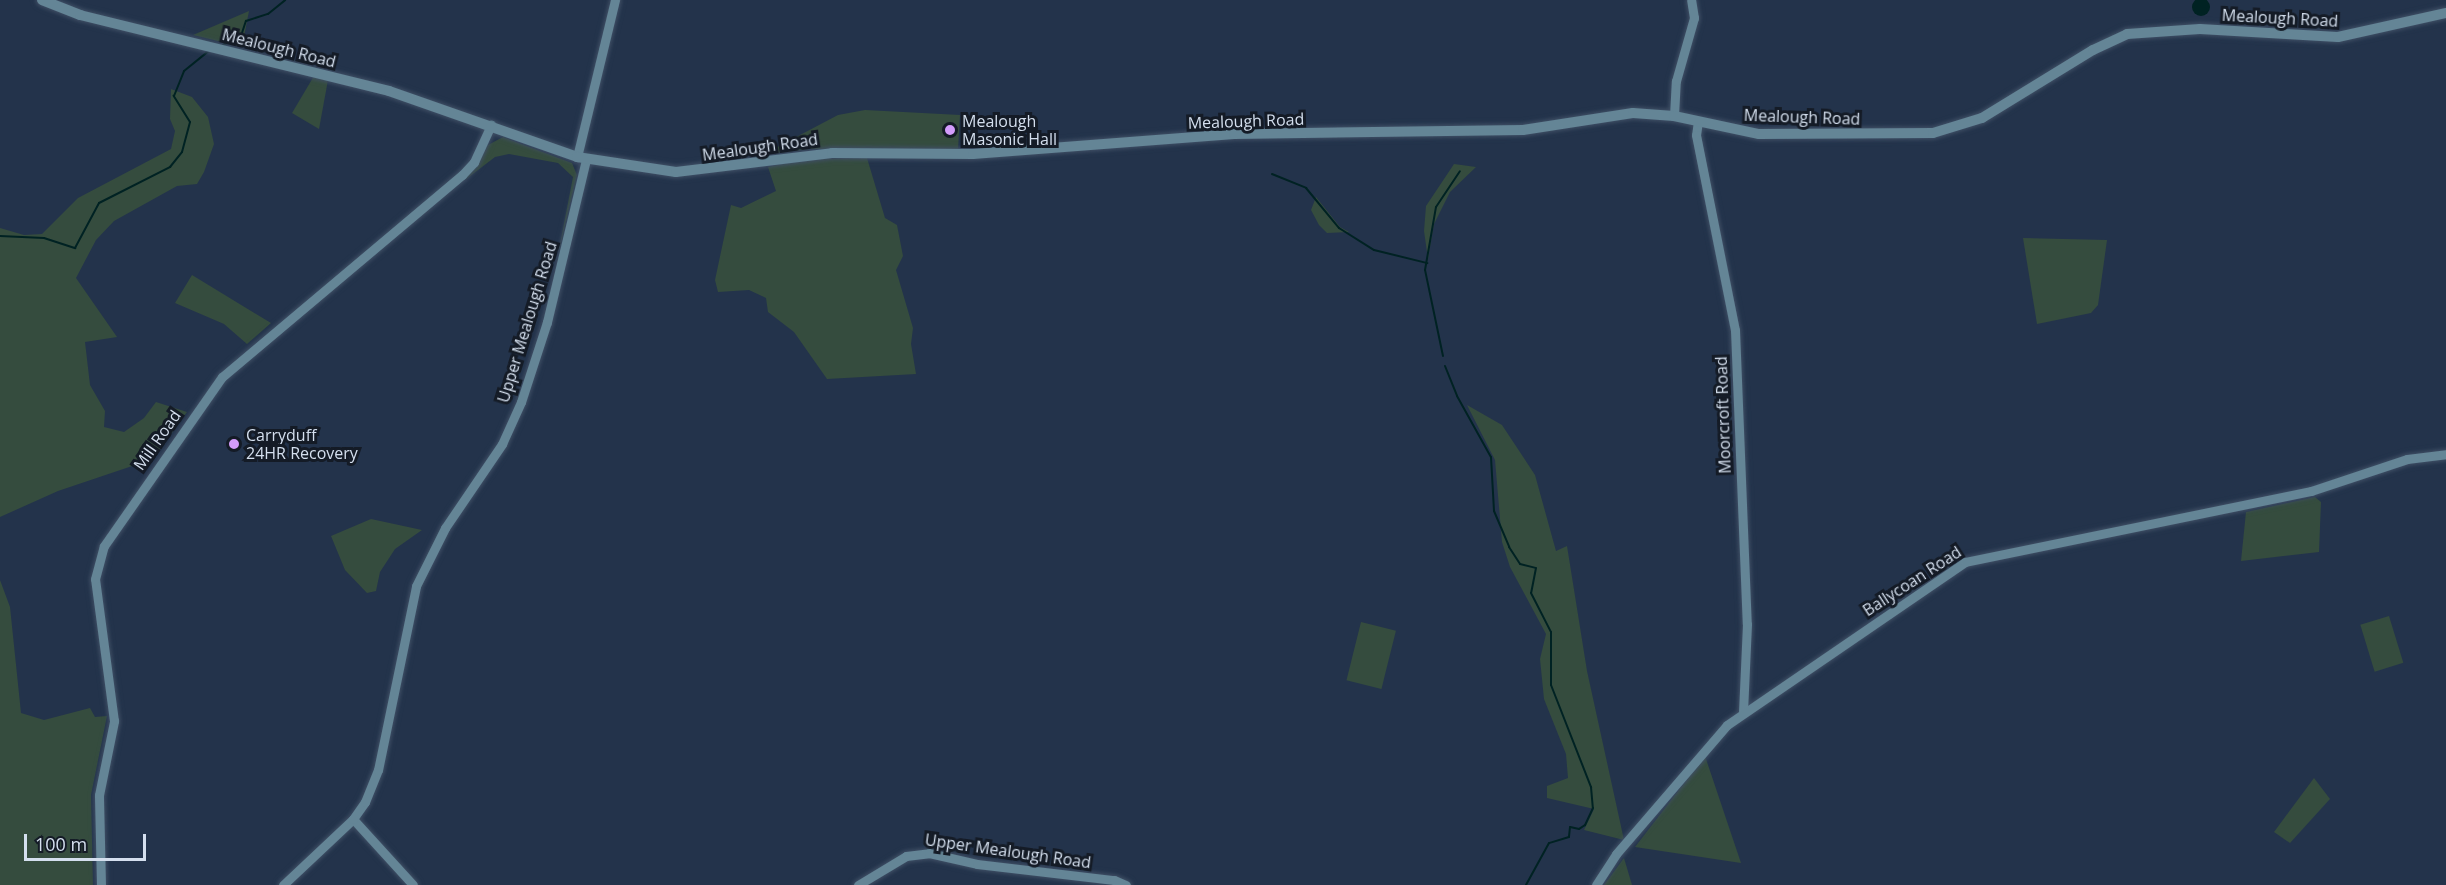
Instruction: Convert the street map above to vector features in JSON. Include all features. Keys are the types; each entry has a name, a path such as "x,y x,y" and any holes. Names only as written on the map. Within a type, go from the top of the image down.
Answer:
{"street":[{"name":"Mealough Road","path":"42,0 80,15 216,47 389,92 582,158 676,172 832,153 973,154 1234,135 1523,130 1616,114 1674,116 1759,134 1933,133 1982,118 2093,50 2127,34 2200,29 2338,37 2446,14"},
{"name":"Upper Mealough Road","path":"283,885 353,819 378,770 416,586 445,528 502,444 521,402 547,322 615,0"},
{"path":"1674,116 1676,81 1694,18 1691,0"},
{"name":"Moorcroft Road","path":"1698,121 1696,135 1735,330 1747,624 1743,711"},
{"name":"Mill Road","path":"101,885 99,795 114,721 95,579 104,546 222,377 462,176 474,162 491,125"},
{"name":"Ballycoan Road","path":"1596,885 1635,831 1743,711 1965,562 2311,491 2407,459 2446,454"},
{"path":"353,819 413,885"},
{"name":"Upper Mealough Road","path":"858,885 906,856 929,853 977,864 1114,880 1126,885"}],"shaded area":[{"path":"2197,-2 2205,-2 2210,3 2208,14 2197,16 2192,11 2192,3"},
{"path":"249,11 242,47 193,35"},
{"path":"314,76 328,80 319,129 292,113"},
{"path":"171,89 192,97 208,117 214,144 204,172 197,184 177,186 114,221 96,240 76,278 117,337 85,342 90,385 105,411 104,427 124,432 144,418 156,402 187,412 153,459 58,491 0,517 0,228 24,235 42,234 78,198 171,149 175,131 170,119"},
{"path":"865,110 960,115 958,150 810,149 762,155 838,115"},
{"path":"503,137 572,163 577,175 558,255 573,177 558,163 509,154 495,157 465,180 488,145"},
{"path":"867,158 885,218 897,225 903,256 896,270 913,328 911,344 916,374 827,379 794,332 768,312 766,298 749,290 718,292 715,280 731,205 741,208 776,191 768,167 803,159"},
{"path":"1454,164 1476,167 1450,192 1434,224 1428,259 1424,231 1426,206"},
{"path":"1316,197 1340,227 1349,232 1327,233 1319,225 1311,210"},
{"path":"2023,238 2107,240 2098,305 2091,313 2037,324"},
{"path":"192,275 271,323 247,344 224,324 175,303"},
{"path":"1467,405 1502,425 1535,475 1556,551 1567,546 1587,671 1624,840 1584,830 1594,809 1547,798 1547,786 1568,778 1566,754 1544,699 1540,659 1546,634 1510,567 1502,542 1495,460"},
{"path":"2315,497 2321,502 2319,552 2241,561 2246,512"},
{"path":"371,519 422,530 395,549 380,572 376,591 367,593 345,570 331,536"},
{"path":"0,580 10,607 21,713 44,720 90,708 95,717 107,716 91,795 93,885 0,885"},
{"path":"2389,616 2403,663 2375,672 2360,625"},
{"path":"1361,622 1396,631 1381,689 1346,680"},
{"path":"1705,756 1741,863 1635,847"},
{"path":"2314,778 2330,799 2290,843 2274,832"},
{"path":"1624,858 1632,885 1604,885"}],"waterway":[{"path":"223,45 241,36 246,21 268,14 285,0"},
{"path":"0,236 44,238 75,248 99,203 170,167 182,152 190,122 174,96 184,71 209,51"},
{"path":"1443,356 1425,270 1436,207 1460,171"},
{"path":"1272,174 1306,188 1339,228 1374,250 1427,263"},
{"path":"1445,366 1457,396 1491,457 1494,511 1509,547 1520,564 1536,568 1531,593 1551,632 1551,685 1591,787 1593,808 1585,825 1579,829 1570,827 1569,837 1549,843 1526,885"}],"place":[{"name":"Mealough Masonic Hall","path":"950,130"},
{"name":"Carryduff 24HR Recovery","path":"234,444"}]}
